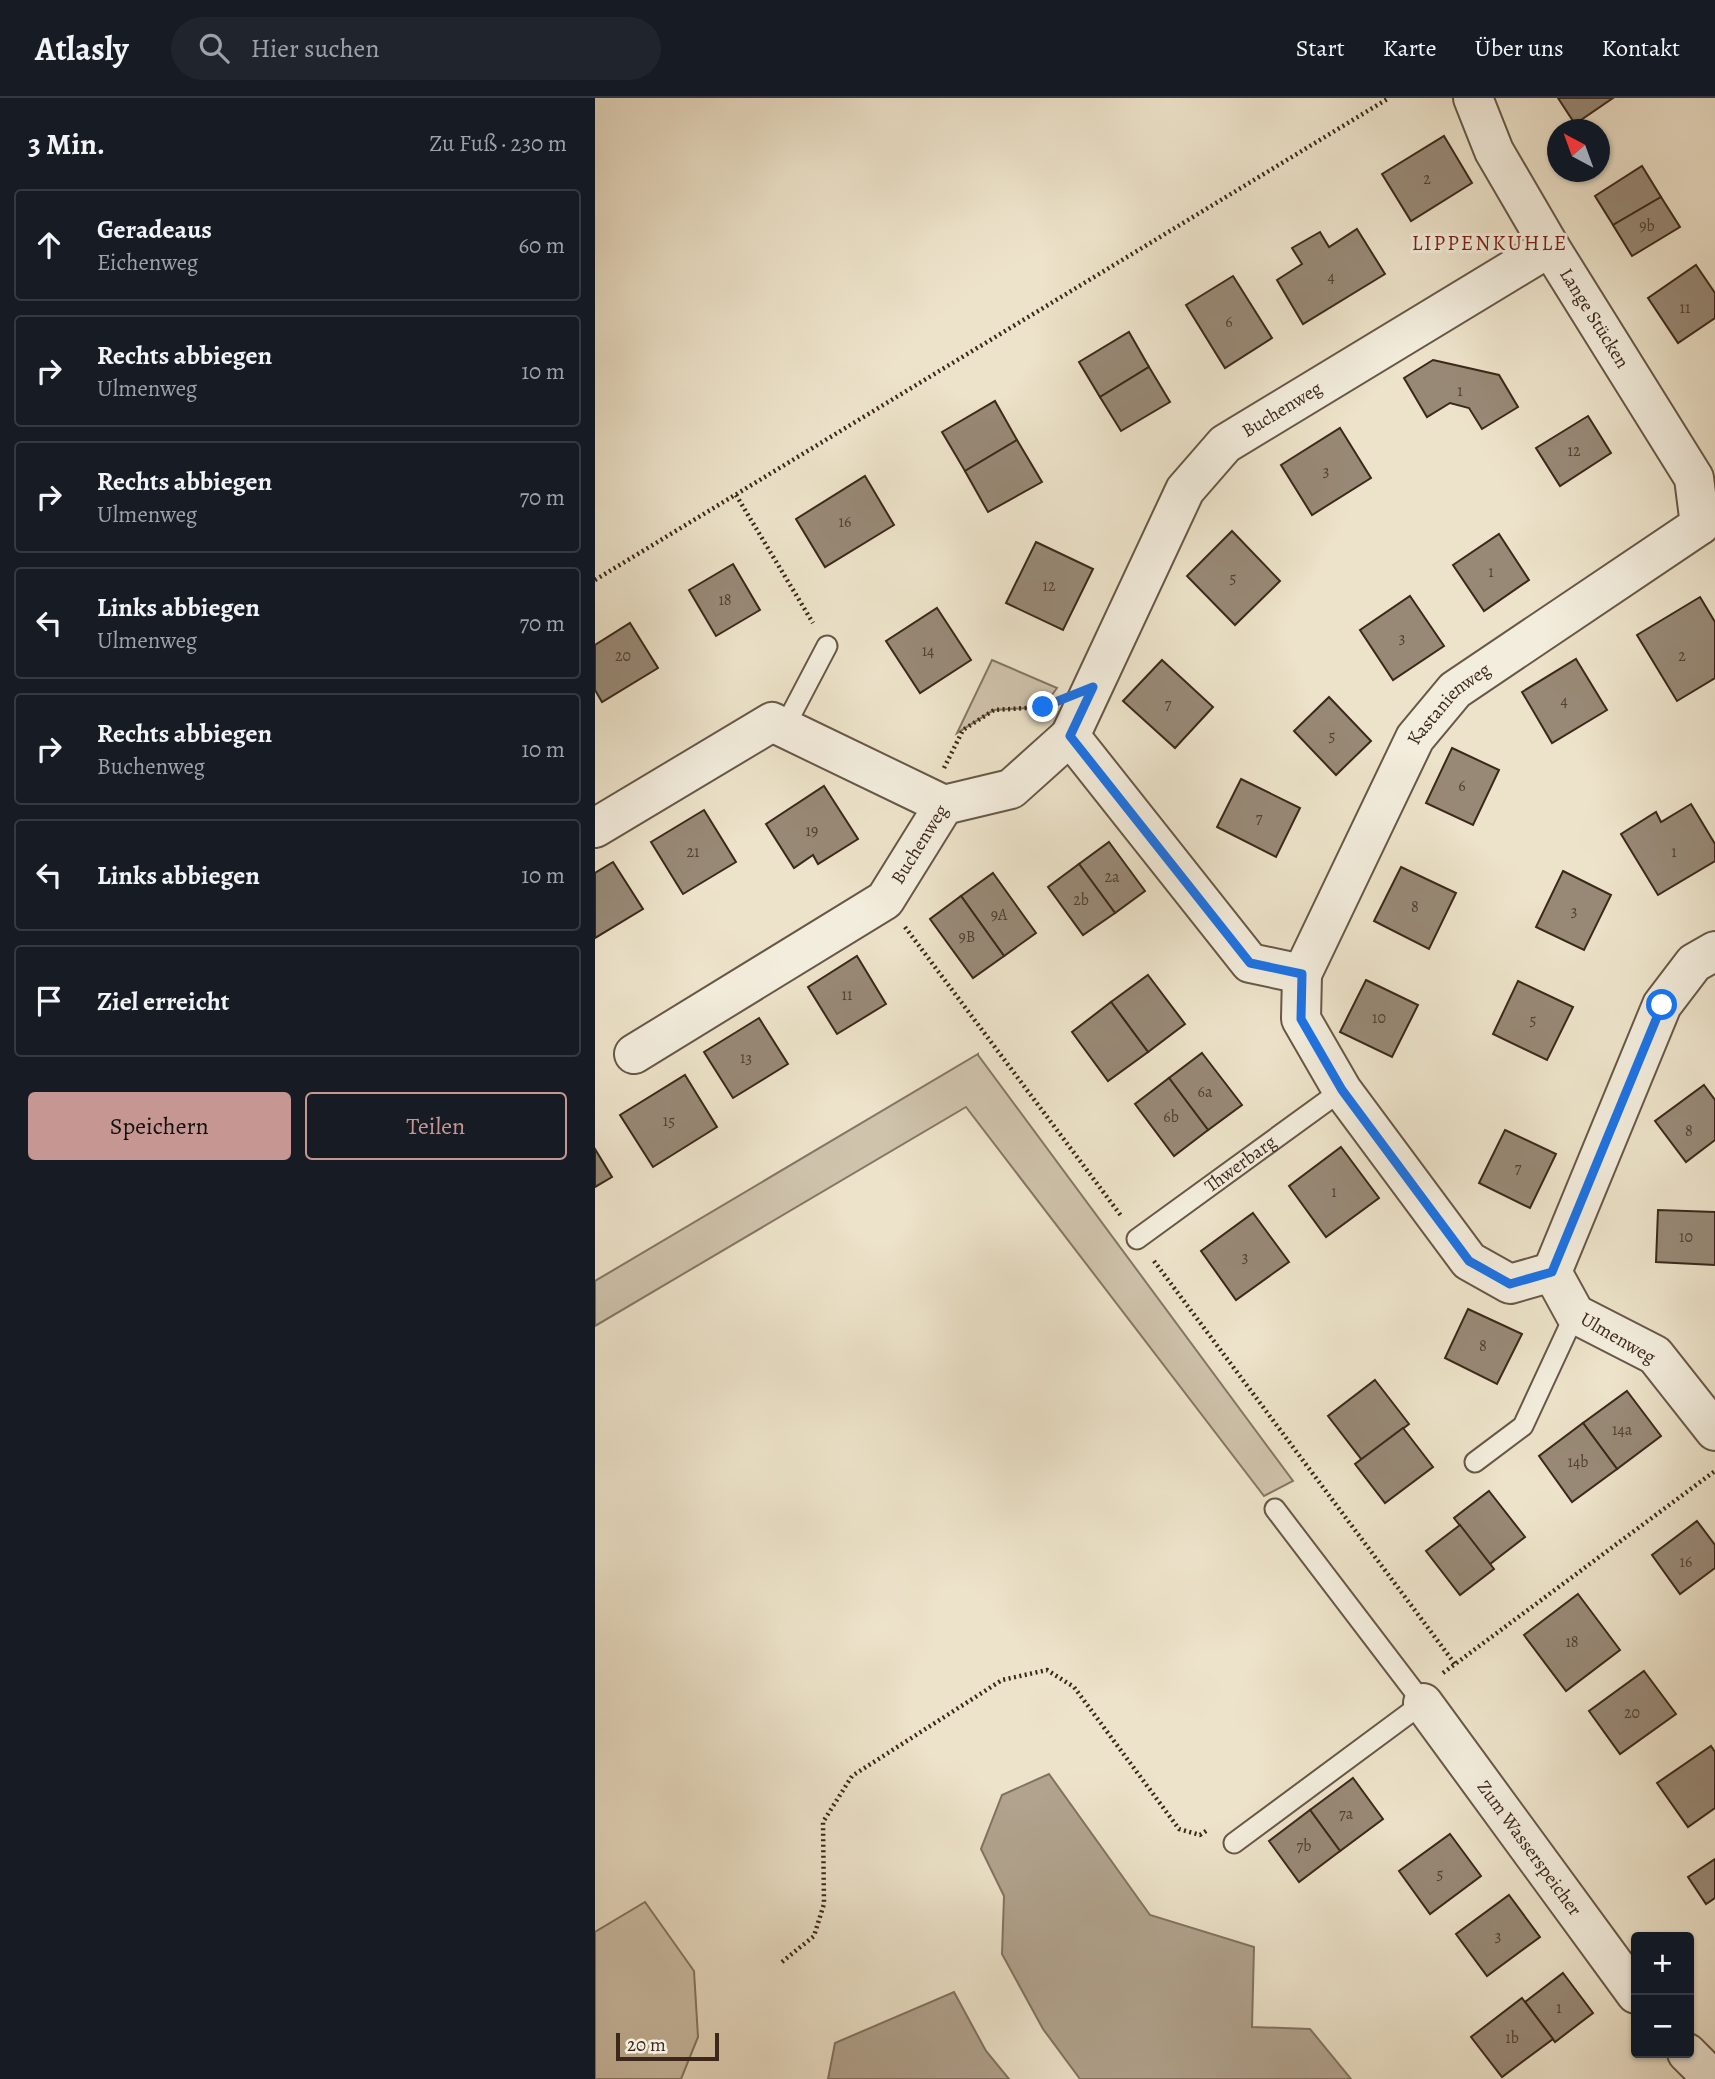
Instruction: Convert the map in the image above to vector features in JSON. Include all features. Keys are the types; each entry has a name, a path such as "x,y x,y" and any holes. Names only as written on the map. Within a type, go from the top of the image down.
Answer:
{"street":[{"name":"Lange Stücken","path":"1473,98 1494,151 1694,478 1708,529"},
{"name":"Buchenweg","path":"1070,736 1185,490 1225,444 1551,247"},
{"name":"Kastanienweg","path":"1302,974 1415,738 1455,690 1708,529"},
{"path":"595,828 772,722 784,728"},
{"name":"Buchenweg","path":"634,1054 885,900 937,802 784,728"},
{"path":"937,802 1011,789 1070,736 1250,963 1302,974 1301,1019 1342,1090 1469,1261 1510,1284 1552,1272 1662,1005 1694,963 1715,950"},
{"name":"Ulmenweg","path":"1552,1272 1575,1314 1655,1355 1715,1431"},
{"name":"Zum Wasserspeicher","path":"1420,1698 1631,1987"},
{"path":"1692,2058 1713,2079"}],"lane":[{"path":"784,728 828,646"},
{"name":"Thwerbarg","path":"1137,1239 1342,1090"},
{"path":"1475,1462 1523,1426 1575,1314"},
{"path":"1234,1843 1420,1698 1275,1508"}],"path":[{"path":"595,580 1389,98"},
{"path":"736,495 828,646"},
{"path":"937,802 963,730 994,710 1043,707 1093,687"},
{"path":"885,900 1455,1664"},
{"path":"1420,1698 1455,1664 1715,1471"},
{"path":"782,1962 814,1936 824,1905 823,1822 852,1776 1002,1680 1047,1670 1074,1687 1179,1829 1200,1835 1226,1819 1259,1823"}],"shaded area":[{"path":"992,660 1057,688 1043,707 994,710 957,733"},
{"path":"978,1054 1293,1481 1264,1496 966,1107 595,1326 595,1281"},
{"path":"1049,1774 1150,1915 1254,1947 1252,2027 1310,2029 1351,2079 1080,2079 1043,2029 1002,1954 1004,1896 981,1849 1002,1795"},
{"path":"645,1902 694,1971 698,2037 681,2079 595,2079 595,1932"},
{"path":"954,1992 986,2051 1009,2079 828,2079 835,2043"}],"building":[{"path":"1558,98 1613,98 1582,119 1572,119"},
{"path":"1444,136 1472,183 1411,221 1382,174"},
{"path":"1642,166 1661,197 1613,225 1595,196"},
{"path":"1661,197 1680,227 1632,256 1613,225"},
{"path":"1357,229 1385,274 1303,324 1277,280 1302,264 1292,248 1320,232 1329,247"},
{"path":"1696,265 1715,293 1715,318 1678,343 1648,298"},
{"path":"1233,276 1272,338 1225,368 1186,305"},
{"path":"1129,332 1149,367 1100,397 1079,362"},
{"path":"1433,360 1499,375 1518,407 1482,429 1469,408 1450,403 1427,417 1404,378"},
{"path":"1149,367 1170,402 1121,431 1100,397"},
{"path":"995,401 1017,440 965,471 942,432"},
{"path":"1588,416 1611,453 1560,486 1536,448"},
{"path":"1340,428 1371,478 1312,515 1281,465"},
{"path":"1017,440 1042,482 988,512 965,471"},
{"path":"865,476 894,525 825,567 796,519"},
{"path":"1232,531 1280,581 1235,625 1187,576"},
{"path":"1499,534 1529,580 1484,611 1453,565"},
{"path":"1036,542 1093,569 1063,630 1006,603"},
{"path":"733,564 760,610 716,636 689,590"},
{"path":"1410,596 1444,646 1393,680 1360,630"},
{"path":"1700,597 1715,622 1715,678 1677,701 1637,635"},
{"path":"937,608 971,660 920,693 886,641"},
{"path":"630,623 658,668 602,702 595,690 595,645"},
{"path":"1576,659 1607,710 1552,743 1522,692"},
{"path":"1162,660 1213,707 1175,748 1123,701"},
{"path":"1329,697 1371,741 1336,775 1294,731"},
{"path":"1452,748 1499,770 1473,825 1426,803"},
{"path":"1241,779 1300,808 1276,857 1217,827"},
{"path":"824,786 858,839 818,864 813,855 794,868 766,824"},
{"path":"1691,804 1715,844 1715,861 1658,895 1621,834 1656,812 1661,822"},
{"path":"704,810 736,862 683,894 651,842"},
{"path":"1109,842 1145,891 1115,913 1079,864"},
{"path":"613,862 643,909 595,938 595,873"},
{"path":"1079,864 1115,913 1083,935 1048,887"},
{"path":"1401,867 1456,893 1429,949 1374,921"},
{"path":"1563,871 1611,895 1584,950 1536,927"},
{"path":"993,873 1036,933 1004,956 961,896"},
{"path":"961,896 1004,956 973,978 930,919"},
{"path":"857,956 886,1004 837,1034 808,987"},
{"path":"1148,975 1185,1024 1148,1052 1111,1002"},
{"path":"1366,980 1418,1005 1392,1057 1340,1032"},
{"path":"1518,981 1573,1007 1547,1060 1493,1034"},
{"path":"1111,1002 1148,1052 1108,1081 1072,1032"},
{"path":"759,1018 788,1064 733,1098 704,1052"},
{"path":"1202,1053 1242,1105 1208,1130 1169,1078"},
{"path":"685,1075 717,1127 653,1167 620,1115"},
{"path":"1169,1078 1208,1130 1174,1156 1135,1104"},
{"path":"1704,1085 1715,1100 1715,1140 1686,1162 1655,1121"},
{"path":"1505,1130 1556,1154 1530,1208 1479,1183"},
{"path":"1341,1147 1379,1198 1326,1237 1289,1186"},
{"path":"595,1149 612,1177 595,1187"},
{"path":"1658,1210 1715,1212 1715,1265 1656,1262"},
{"path":"1253,1213 1289,1262 1236,1300 1201,1251"},
{"path":"1468,1309 1522,1334 1497,1384 1445,1358"},
{"path":"1375,1380 1409,1424 1362,1460 1328,1416"},
{"path":"1627,1391 1661,1436 1617,1469 1583,1423"},
{"path":"1583,1423 1617,1469 1572,1502 1539,1456"},
{"path":"1403,1428 1433,1467 1385,1503 1355,1464"},
{"path":"1489,1491 1525,1537 1490,1564 1454,1518"},
{"path":"1697,1521 1715,1545 1715,1568 1680,1594 1652,1555"},
{"path":"1460,1525 1494,1569 1460,1595 1426,1551"},
{"path":"1578,1594 1620,1650 1566,1691 1524,1635"},
{"path":"1644,1671 1676,1714 1620,1754 1589,1711"},
{"path":"1711,1746 1715,1752 1715,1808 1688,1827 1657,1783"},
{"path":"1353,1778 1383,1819 1340,1851 1310,1810"},
{"path":"1310,1810 1340,1851 1299,1882 1269,1841"},
{"path":"1450,1834 1481,1876 1430,1914 1399,1871"},
{"path":"1715,1859 1715,1898 1706,1904 1688,1877"},
{"path":"1509,1895 1540,1937 1487,1976 1456,1934"},
{"path":"1563,1973 1593,2013 1555,2042 1525,2002"},
{"path":"1522,1998 1553,2039 1502,2077 1471,2037"}],"district":[{"name":"LIPPENKUHLE","path":"1490,243"}],"route":[{"path":"1043,707 1093,687 1070,736 1250,963 1302,974 1301,1019 1342,1090 1469,1261 1510,1284 1552,1272 1662,1005"}]}
